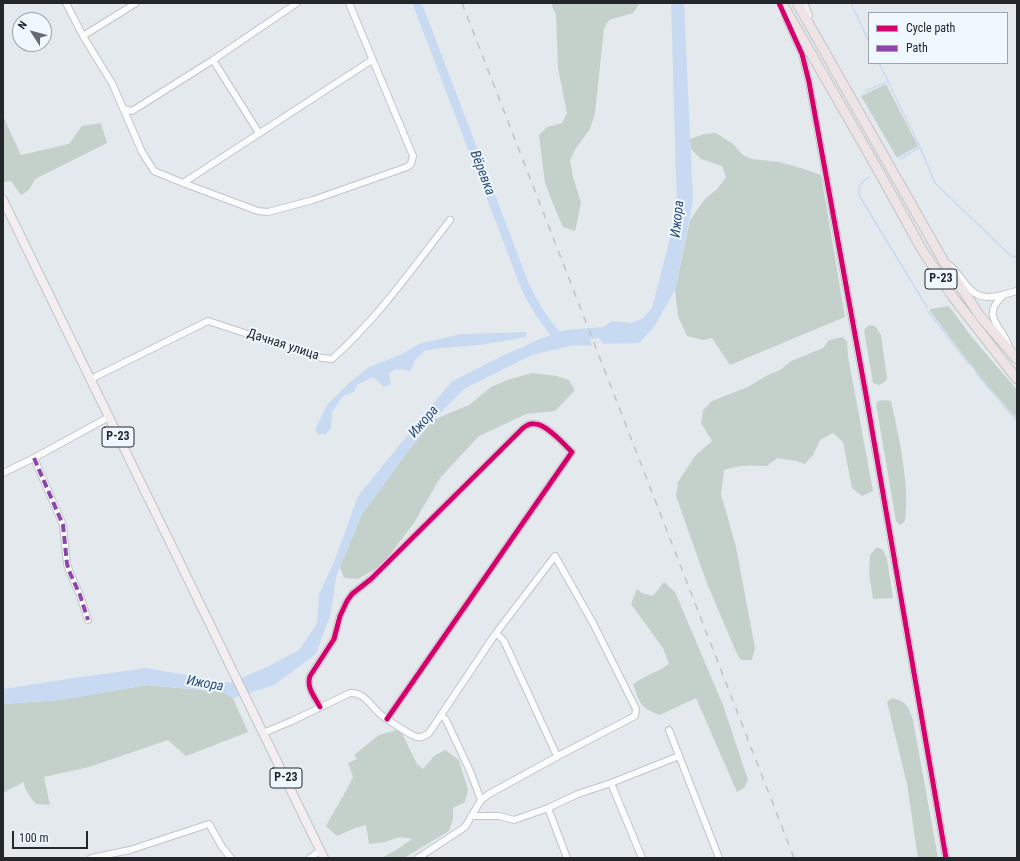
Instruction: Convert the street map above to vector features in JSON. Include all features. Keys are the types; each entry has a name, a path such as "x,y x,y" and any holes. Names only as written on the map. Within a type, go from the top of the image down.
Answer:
{"highway":[{"name":"Р-23","path":"781,3 878,170 921,248 962,310 1017,379"},
{"name":"Р-23","path":"797,3 944,262 980,316 1017,359"}],"main road":[{"path":"803,3 824,50"},
{"name":"Р-23","path":"3,200 324,858"}],"street":[{"path":"66,3 83,36 112,83 142,152 154,171 258,211 268,212 313,200 407,167 411,164 413,156 349,3"},
{"path":"83,36 136,3"},
{"path":"124,109 132,110 213,60 297,3"},
{"path":"781,3 802,54 809,82 851,311 946,858"},
{"path":"213,60 259,132"},
{"path":"183,183 259,132 372,60"},
{"name":"Дачная улица","path":"91,379 208,321 321,358 332,359 359,333 405,278 450,220"},
{"path":"944,262 960,275 969,289 974,293 988,298 1017,292"},
{"path":"1004,295 994,306 992,315 997,326 1006,339 1010,350"},
{"path":"3,473 34,458 108,417"},
{"path":"320,707 309,687 308,682 310,676 334,638 340,616 352,594 371,579 523,428 529,424 543,426 572,452 387,719"},
{"path":"34,458 63,525 67,564 80,594 88,620"},
{"path":"263,733 292,721 350,693 356,693 362,696 387,719 416,737 423,737 428,733 441,715 496,633 555,556 594,625 636,709 635,716 557,756 481,800 465,827 418,858"},
{"path":"496,633 504,641 557,756"},
{"path":"441,715 446,720 470,771 481,800"},
{"path":"669,730 719,858"},
{"path":"471,816 499,816 514,820 679,756"},
{"path":"611,783 642,858"},
{"path":"548,808 567,858"},
{"path":"91,858 130,850 209,824 222,847 231,858"},
{"path":"310,858 321,850"}],"shaded area":[{"path":"551,3 640,3 633,13 609,20 604,28 595,113 590,129 576,148 570,160 573,177 581,203 575,231 563,227 545,183 539,135 547,127 562,123 567,113 558,68 556,15"},
{"path":"886,84 918,146 897,158 861,96"},
{"path":"3,116 21,155 69,144 82,126 101,123 107,143 35,179 29,190 21,195 11,181 3,182"},
{"path":"716,133 733,144 743,155 752,159 779,162 821,175 845,317 730,365 712,338 703,340 687,336 678,316 675,290 690,220 705,199 717,189 726,177 722,166 701,159 691,149 690,139 704,134"},
{"path":"949,306 971,336 1017,390 1017,419 980,377 930,311 930,309"},
{"path":"869,325 875,326 881,335 887,378 885,382 879,385 873,383 864,330"},
{"path":"842,337 847,341 848,356 873,491 862,496 852,488 843,442 833,433 820,440 813,455 805,464 777,458 767,466 735,467 724,470 721,494 736,547 755,648 752,660 741,660 737,654 706,581 676,496 678,482 695,456 712,441 701,423 703,410 712,401 748,387 766,376 780,370 791,361 823,348 829,340"},
{"path":"532,373 556,376 569,380 575,390 555,411 526,414 479,436 440,478 414,523 382,565 358,579 344,578 340,567 362,514 433,420 469,405 491,387 507,380"},
{"path":"878,401 891,401 903,461 906,507 905,521 900,525 896,521 876,404"},
{"path":"877,547 883,550 887,559 893,598 873,599 869,573 870,555"},
{"path":"664,582 675,592 723,705 748,780 744,788 737,792 696,698 660,715 648,710 641,704 633,684 669,664 663,648 631,604 637,589 642,593 653,596"},
{"path":"147,685 222,692 233,698 248,732 186,756 168,740 89,767 44,777 50,805 36,804 26,791 24,782 3,793 3,704 59,700"},
{"path":"892,698 901,701 906,705 913,720 938,858 918,858 907,784 887,702"},
{"path":"397,730 402,733 417,764 423,769 434,756 445,750 459,760 468,790 465,802 453,808 453,820 449,831 404,858 381,858 412,839 400,837 385,842 369,844 366,825 337,836 326,826 353,777 348,763 357,759 354,755 379,735"}],"water":[{"name":"Ижора","path":"671,3 684,3 693,202 675,290 654,327 639,343 603,344 599,338 590,339 592,346 574,345 532,355 464,389 433,420 362,514 336,577 331,613 316,654 274,685 233,698 222,692 147,685 59,700 3,704 3,689 146,668 230,683 267,667 299,650 317,623 319,594 335,560 358,496 451,382 500,357 540,339 566,330 603,327 612,321 631,323 643,318 652,308 677,211"},
{"path":"526,332 526,337 480,345 424,351 414,361 411,371 396,369 389,373 391,384 384,387 373,377 357,385 354,392 343,396 332,412 331,428 326,434 318,434 315,430 327,405 347,385 369,367 402,354 421,343 462,334"}],"waterway":[{"name":"Вёревка","path":"417,3 525,286 540,313 558,337"},
{"path":"851,3 868,40"},
{"path":"879,64 920,147 900,159"},
{"path":"865,91 887,82"},
{"path":"920,147 935,183 1011,256 1017,257"},
{"path":"869,177 860,185 860,197 927,307"},
{"path":"927,310 969,364"},
{"path":"976,373 1017,421"}],"railway":[{"path":"462,3 794,858"}],"marked path":[{"path":"34,458 63,525 67,564 80,595 88,620"}],"cycle path":[{"path":"779,3 802,54 809,82 866,395 946,858"},
{"path":"320,707 310,688 310,676 334,639 340,616 352,594 371,579 523,428 532,424 544,427 555,435 572,452 387,719"}]}
